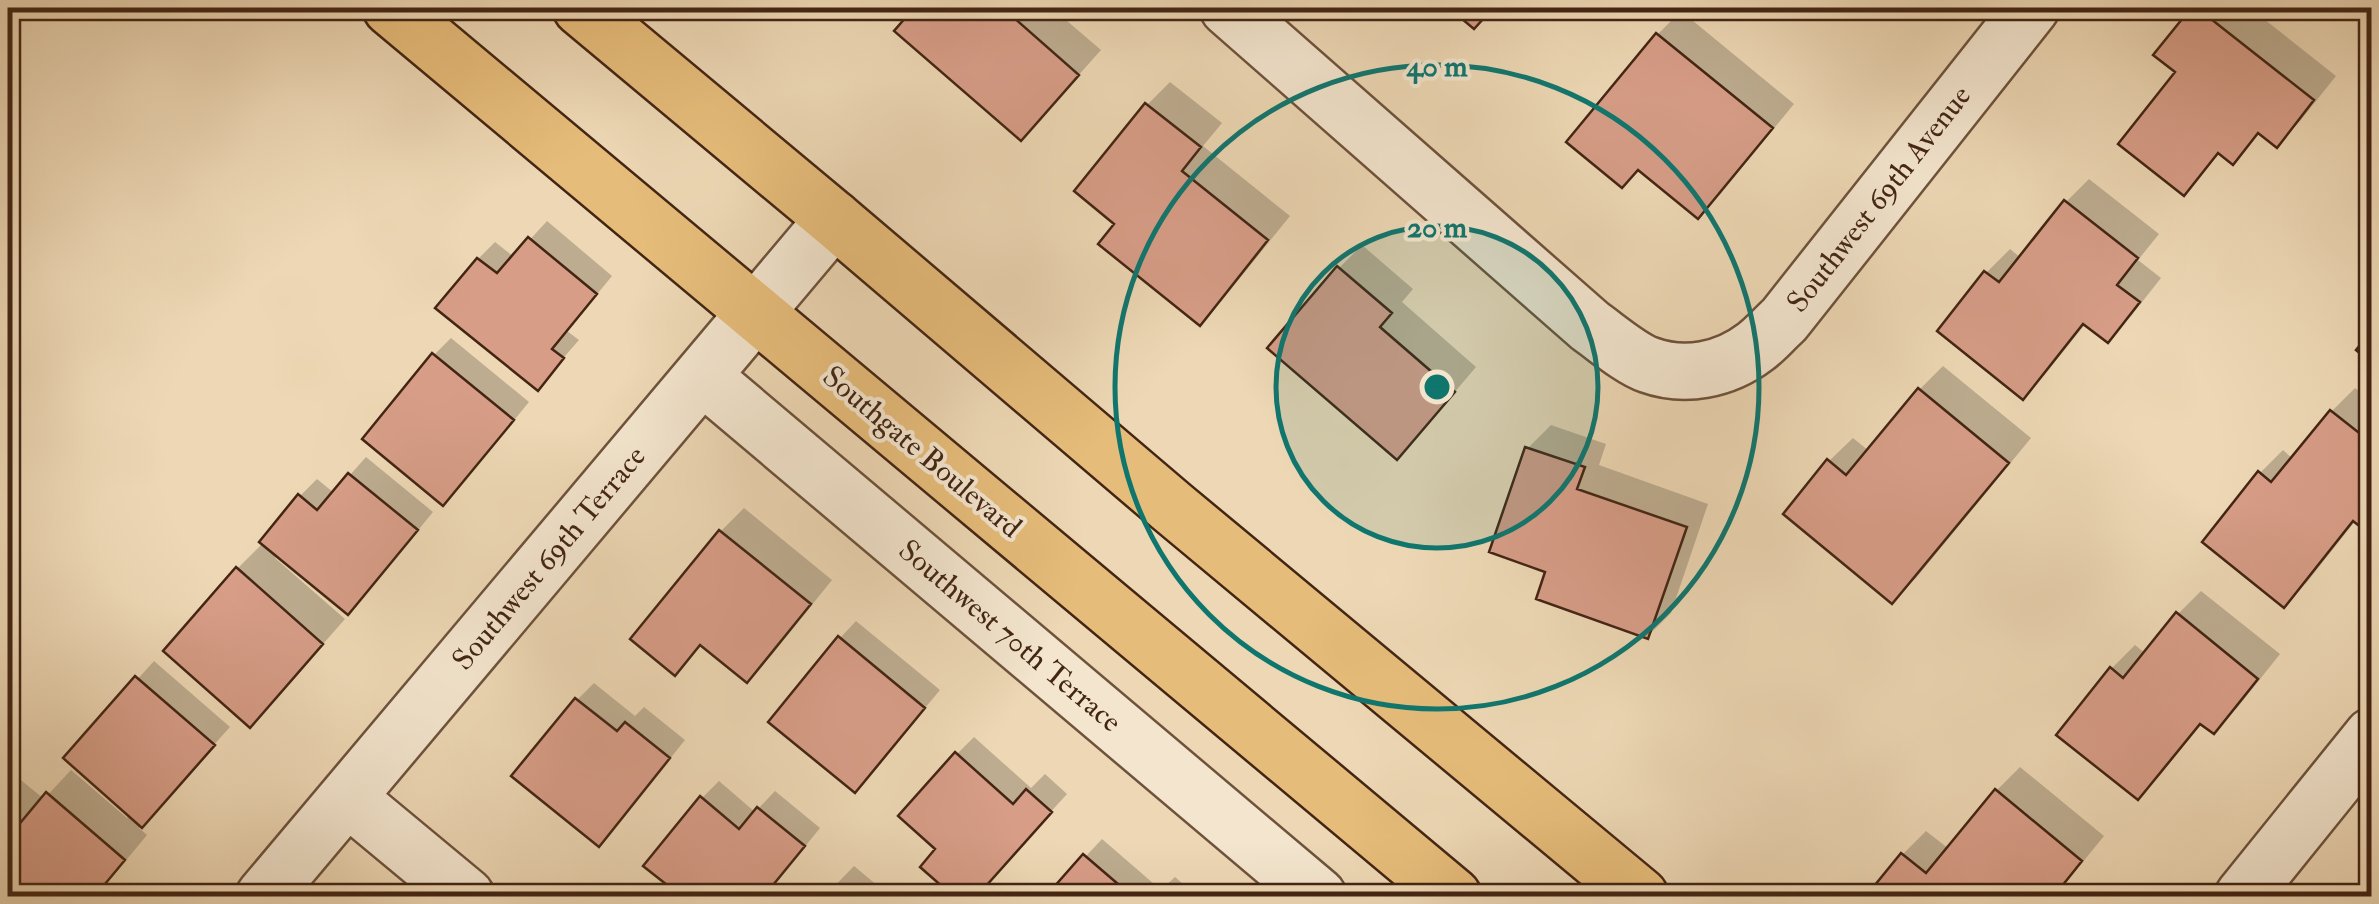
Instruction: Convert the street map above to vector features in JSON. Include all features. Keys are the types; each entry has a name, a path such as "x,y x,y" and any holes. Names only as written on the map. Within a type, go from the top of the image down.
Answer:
{"main road":[{"name":"Southgate Boulevard","path":"391,8 1453,896"},
{"path":"580,8 1640,896"}],"street":[{"name":"Southwest 69th Avenue","path":"1228,8 1590,326 1647,365 1680,372 1709,369 1754,348 1784,320 2031,8"},
{"name":"Southwest 69th Terrace","path":"264,896 834,219"},
{"name":"Southwest 70th Terrace","path":"702,376 1318,896"},
{"path":"2244,896 2372,736"},
{"path":"348,798 466,896"}],"building":[{"path":"914,8 1005,8 1079,75 1021,141 894,31"},
{"path":"1449,8 1493,8 1474,29"},
{"path":"2191,8 2197,8 2314,100 2277,148 2258,133 2233,165 2218,153 2184,196 2118,144 2175,72 2153,55"},
{"path":"1656,33 1773,128 1698,219 1638,170 1622,188 1566,142"},
{"path":"1145,103 1201,147 1182,171 1268,240 1200,326 1098,244 1114,224 1074,191"},
{"path":"2064,200 2138,258 2117,285 2140,302 2108,343 2083,324 2023,400 1937,331 1984,271 1999,282"},
{"path":"528,237 597,294 552,349 564,358 538,391 435,308 477,258 497,273"},
{"path":"1337,266 1392,313 1380,327 1455,392 1397,460 1267,348"},
{"path":"2372,330 2372,363 2356,350"},
{"path":"432,353 514,420 443,506 362,439"},
{"path":"1918,388 2009,463 1892,604 1783,514 1827,459 1846,475"},
{"path":"2330,410 2372,443 2372,536 2353,521 2284,608 2202,542 2258,471 2271,482"},
{"path":"1525,447 1585,467 1577,489 1687,527 1648,639 1536,599 1545,572 1489,552"},
{"path":"348,473 418,530 348,615 259,542 298,494 317,510"},
{"path":"719,530 811,604 747,683 700,645 675,676 630,639"},
{"path":"236,567 323,644 250,728 163,651"},
{"path":"2176,612 2258,679 2214,734 2200,724 2138,800 2056,735 2110,667 2123,678"},
{"path":"838,636 925,708 855,793 768,722"},
{"path":"135,676 215,745 142,828 63,758"},
{"path":"575,698 617,731 625,722 670,758 599,847 511,776"},
{"path":"955,752 1013,804 1026,789 1052,812 977,896 953,896 920,867 935,849 898,816"},
{"path":"1995,789 2082,861 2054,896 1866,896 1901,853 1926,873"},
{"path":"46,792 125,860 95,896 8,896 8,811 21,822"},
{"path":"700,796 739,829 757,807 805,846 764,896 719,896 705,885 696,896 681,896 643,866"},
{"path":"1083,854 1132,896 1046,896"}]}
